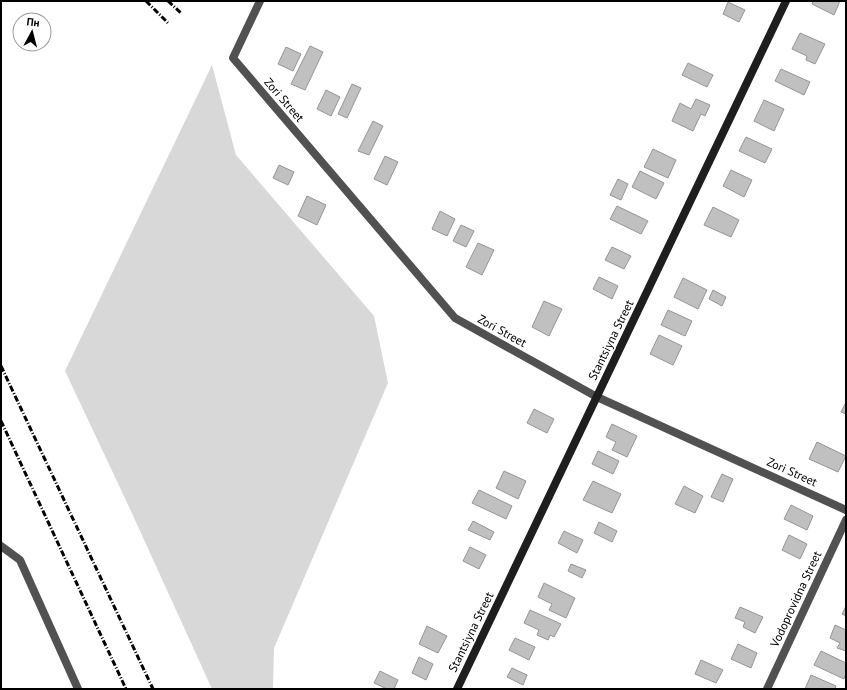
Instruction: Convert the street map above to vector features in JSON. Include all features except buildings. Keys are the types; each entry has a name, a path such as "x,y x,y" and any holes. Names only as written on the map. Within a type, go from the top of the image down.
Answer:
{"street":[{"name":"Zori Street","path":"260,1 233,58 455,318 597,397 846,510"},
{"name":"Stantsiyna Street","path":"457,689 786,1"},
{"name":"Vodoprovidna Street","path":"767,689 846,520"},
{"path":"1,546 20,560 78,689"}],"shaded area":[{"path":"212,65 236,155 374,316 388,383 274,648 273,689 212,689 65,371"}],"railway":[{"path":"146,1 168,23"},
{"path":"168,1 181,13"},
{"path":"1,366 153,689"},
{"path":"1,421 126,689"}]}
